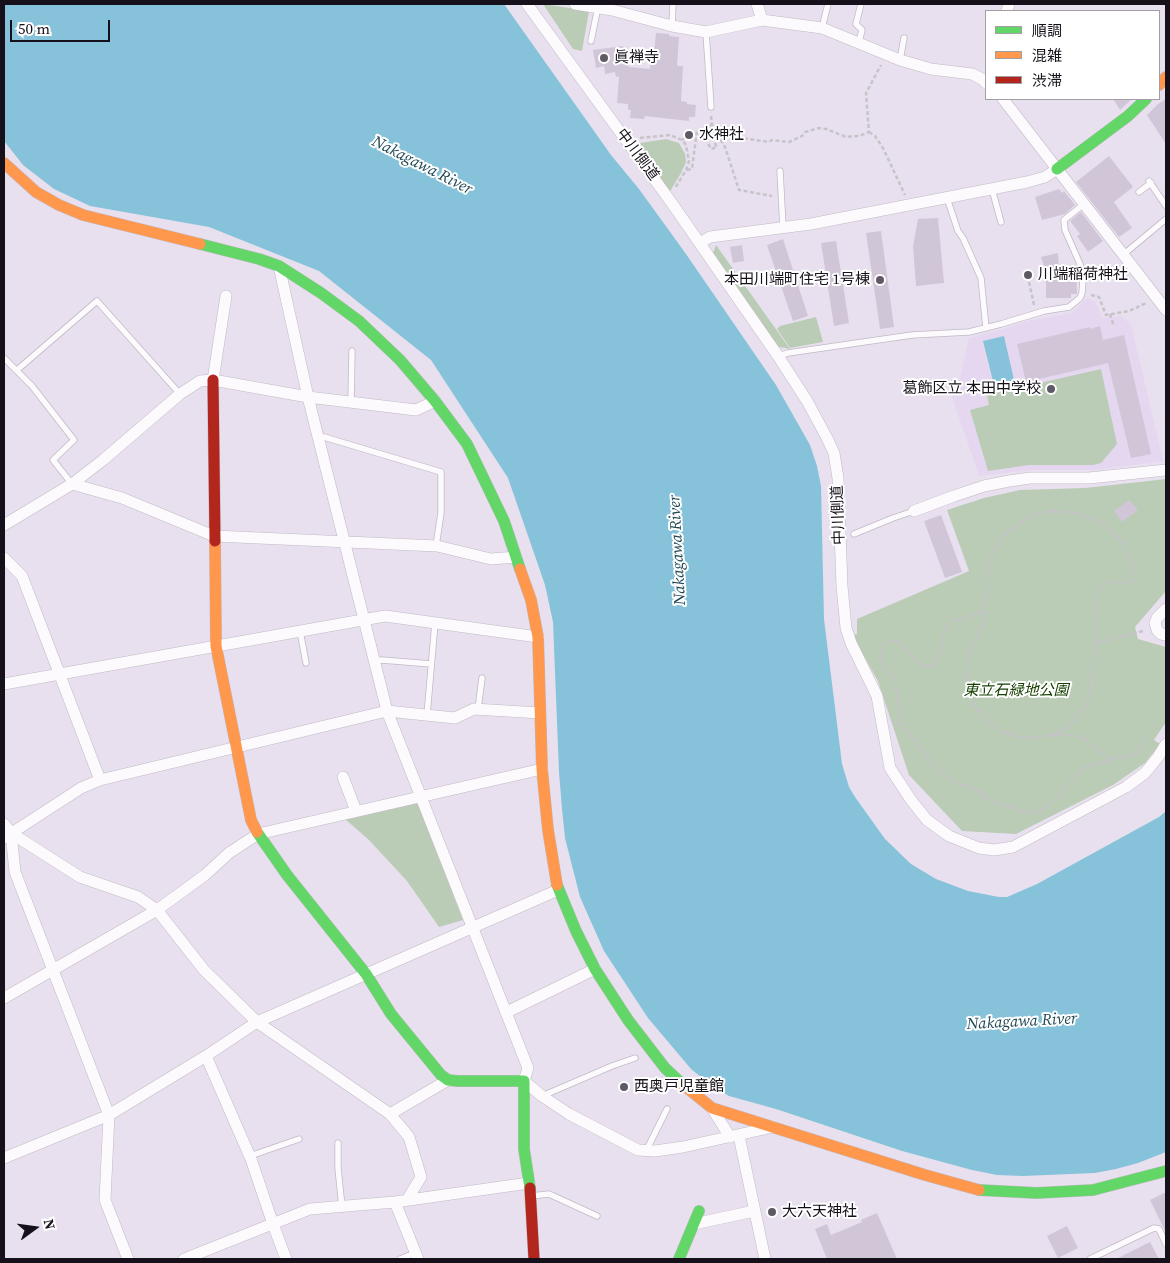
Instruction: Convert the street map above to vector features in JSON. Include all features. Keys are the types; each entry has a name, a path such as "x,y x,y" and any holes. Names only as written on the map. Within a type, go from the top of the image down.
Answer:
{"street":[{"name":"中川側道","path":"527,4 700,243 778,356 818,420 834,453 838,478 842,586 846,628 851,643 874,686 890,768 927,820 949,836 963,843 979,848 1004,850 1024,842 1126,787 1144,773 1166,744"},
{"path":"575,4 601,6 672,26 706,32 762,20 822,28 886,55 931,70 972,74 985,78"},
{"path":"757,4 762,20"},
{"path":"1004,100 1166,310"},
{"path":"700,243 710,237 811,224 1036,180 1057,168 1128,116 1145,100"},
{"path":"4,163 36,192 59,206 83,216 259,259 279,266 321,293 359,321 400,360 435,401 467,444 504,521 532,600 538,637 542,769 548,830 558,890 595,969 628,1020 665,1068 712,1108 735,1136 765,1259"},
{"path":"279,266 308,397 387,711 528,1068 524,1081 524,1149 531,1196 534,1259"},
{"path":"226,296 213,380 216,646 251,820 258,834 287,875 366,974 391,1014 434,1068 448,1080"},
{"path":"4,525 72,484 180,394 200,381 213,380 308,397 416,410 435,401"},
{"path":"914,511 984,486 1009,481 1030,478 1089,478 1166,470"},
{"path":"72,484 122,498 214,536 436,546 491,559 516,557"},
{"path":"4,558 22,576 100,780"},
{"path":"1166,608 1157,618 1156,623 1157,630 1161,634 1166,635"},
{"path":"4,684 385,616 538,637"},
{"path":"6,832 81,788 100,780 387,711 455,718 474,709 540,714"},
{"path":"4,998 157,910 258,834 542,769"},
{"path":"343,777 356,811"},
{"path":"6,832 80,877 138,897 157,910 204,970 257,1022 390,1114 409,1137 421,1177 401,1201"},
{"path":"6,832 15,872 109,1115 105,1200 128,1259"},
{"path":"4,1158 109,1115 206,1056 257,1022 472,926 558,890"},
{"path":"507,1012 595,969"},
{"path":"206,1056 250,1156 272,1224 286,1259"},
{"path":"390,1114 448,1080 524,1081 542,1096 578,1118 638,1150 646,1152 683,1147 775,1127"},
{"path":"712,1108 925,1175 981,1190 1037,1193 1093,1190 1166,1171"},
{"path":"184,1259 310,1209 401,1201 529,1183"},
{"path":"401,1201 416,1256"},
{"path":"679,1259 699,1211"},
{"path":"694,1224 754,1211"}],"lane":[{"path":"672,26 674,4"},
{"path":"822,28 828,4"},
{"path":"859,42 862,30 856,24 862,4"},
{"path":"591,41 601,6"},
{"path":"706,32 711,108"},
{"path":"900,60 904,38"},
{"path":"780,171 783,228"},
{"path":"1139,192 1150,182 1166,206"},
{"path":"992,189 1001,222"},
{"path":"947,198 958,231 964,238 981,278 986,328"},
{"path":"778,356 912,335 968,332 1036,312 1069,307 1077,301 1082,293 1083,280 1080,264 1065,230 1064,220 1084,204"},
{"path":"1124,254 1166,219"},
{"path":"16,370 97,300 180,394"},
{"path":"351,402 352,351"},
{"path":"4,358 32,386 74,440 53,460 72,484"},
{"path":"319,437 324,436 441,472 441,513 436,546"},
{"path":"854,534 914,511"},
{"path":"427,715 435,623"},
{"path":"300,630 306,663"},
{"path":"375,661 431,664"},
{"path":"478,709 482,678"},
{"path":"542,1096 635,1058"},
{"path":"646,1152 667,1109"},
{"path":"250,1156 299,1139"},
{"path":"338,1143 338,1168 342,1207"},
{"path":"531,1196 549,1194 597,1216"},
{"path":"1090,1259 1154,1228 1159,1229 1166,1244"},
{"path":"400,1259 416,1256"}],"path":[{"path":"869,132 866,94 886,55"},
{"path":"711,108 712,125 725,147 740,190 782,198"},
{"path":"686,170 692,168 696,130 701,129 711,149 717,147 706,127 712,125"},
{"path":"718,136 768,142 772,140 789,142 806,132 819,128 846,137 859,136 869,132"},
{"path":"869,132 876,136 883,148 909,205"},
{"path":"621,135 642,138 670,135 682,140 689,153 689,161 686,170 672,193 671,202"},
{"path":"682,140 686,137"},
{"path":"1029,282 1036,312"},
{"path":"1082,293 1099,297 1106,315 1128,311 1157,298"},
{"path":"1110,314 1113,324"},
{"path":"1052,736 1067,727 1081,713 1088,700 1092,685 1097,601 1101,588 1109,582 1134,582 1131,562 1123,542 1103,523 1077,513 1053,511 1039,513 1026,518 1008,532 995,549 989,562 986,611 982,630 967,660 967,689 973,704 981,716 1002,732 1026,738 1072,735 1084,738 1113,759"},
{"path":"986,611 948,624 944,631 940,656 934,664 929,666 924,666 916,661 900,642 889,641 880,649 880,660 896,683 901,723 944,774 954,781 984,793 982,797 1027,813 1039,811 1050,805 1082,768 1141,751 1148,738"},
{"path":"1095,644 1143,631"},
{"path":"883,726 901,723"}],"shaded area":[{"name":"葛飾区立 本田中学校","path":"1087,298 1095,301 1102,318 1120,316 1131,324 1163,461 1095,470 1030,470 979,476 952,397 959,382 969,338 1028,321 1072,313"}],"green space":[{"path":"543,4 589,11 582,51 573,49"},
{"path":"666,139 679,143 685,154 686,162 669,193 634,144"},
{"path":"716,245 790,349 775,346 713,253"},
{"path":"816,317 823,342 790,348 777,329 780,326"},
{"path":"1101,369 1117,444 1101,463 1093,465 1029,465 988,471 970,410 989,405 987,395"},
{"name":"東立石緑地公園","path":"1166,479 1166,591 1135,627 1138,639 1166,647 1166,722 1154,740 1160,744 1145,763 1113,785 1016,834 962,831 909,775 878,681 857,644 854,635 857,634 857,619 969,571 947,510 984,498 1020,490 1085,488"},
{"path":"417,801 463,920 439,927 407,881 369,840 345,819"}],"water":[{"name":"Nakagawa River","path":"4,4 504,4 611,155 639,189 686,254 776,385 810,445 821,486 824,619 842,764 849,787 885,839 911,864 936,879 968,891 1007,897 1037,884 1159,817 1166,811 1166,1152 1138,1163 1095,1173 1023,1176 997,1175 902,1151 776,1109 729,1096 691,1069 648,1018 604,951 580,897 565,838 562,809 553,622 545,585 508,478 431,360 319,271 209,227 90,206 54,189 23,165 4,141"},
{"path":"1004,336 1015,384 995,389 983,341"}],"building":[{"path":"656,33 679,37 677,66 683,66 681,101 696,105 695,117 689,117 689,121 645,116 644,119 630,118 631,110 628,110 628,104 617,103 619,76 616,77 615,72 605,74 604,66 596,68 593,50 623,46 625,59 627,59 629,67 650,69 650,63 653,63"},
{"path":"1166,99 1166,144 1147,115"},
{"path":"1114,100 1131,100 1120,110"},
{"path":"1109,156 1133,187 1114,202 1132,228 1119,237 1076,182"},
{"path":"1059,189 1062,193 1064,191 1075,205 1065,214 1042,220 1035,197"},
{"path":"1081,212 1103,241 1088,252 1077,236 1080,234 1070,221"},
{"path":"938,218 944,283 916,286 913,246 918,219"},
{"name":"本田川端町住宅 1号棟","path":"881,231 894,327 880,329 866,233"},
{"path":"783,239 808,316 793,321 767,245"},
{"path":"836,241 849,323 834,326 821,243"},
{"path":"742,245 744,261 733,263 730,247"},
{"path":"1058,253 1059,268 1076,267 1077,294 1071,294 1071,298 1046,298 1046,272 1041,257"},
{"path":"1100,326 1103,340 1124,335 1151,454 1131,458 1108,363 1026,382 1017,344"},
{"path":"1129,500 1138,510 1122,522 1114,511"},
{"path":"941,515 962,572 945,578 924,521"},
{"path":"1166,1192 1166,1233 1150,1200"},
{"path":"877,1213 897,1259 827,1259 815,1229 827,1224 831,1235 862,1222 861,1220"},
{"path":"1067,1226 1078,1248 1058,1258 1047,1236"},
{"path":"1150,1242 1159,1259 1116,1259"}],"traffic: fast":[{"path":"1057,169 1128,116 1145,100"},
{"path":"200,244 279,266 321,293 359,321 400,360 435,401 467,444 504,521 520,569"},
{"path":"257,832 287,875 366,974 391,1014 441,1075 448,1080 458,1081 524,1081 524,1149 530,1188"},
{"path":"557,885 576,931 595,969 628,1020 665,1068 681,1083"},
{"path":"979,1190 1037,1193 1093,1190 1166,1171"},
{"path":"679,1259 699,1211"}],"traffic: slow":[{"path":"1160,84 1166,77"},
{"path":"4,163 36,192 59,205 83,215 200,244"},
{"path":"215,541 216,646 251,820 257,832"},
{"path":"520,569 531,600 538,637 542,769 548,830 557,885"},
{"path":"681,1083 712,1108 925,1175 979,1190"}],"traffic: jam":[{"path":"213,380 215,541"},
{"path":"530,1188 534,1259"}],"place":[{"name":"眞禅寺","path":"604,58"},
{"name":"水神社","path":"689,135"},
{"name":"川端稲荷神社","path":"1028,275"},
{"name":"本田川端町住宅 1号棟","path":"880,280"},
{"name":"葛飾区立 本田中学校","path":"1051,389"},
{"name":"西奥戸児童館","path":"624,1087"},
{"name":"大六天神社","path":"772,1212"}]}
